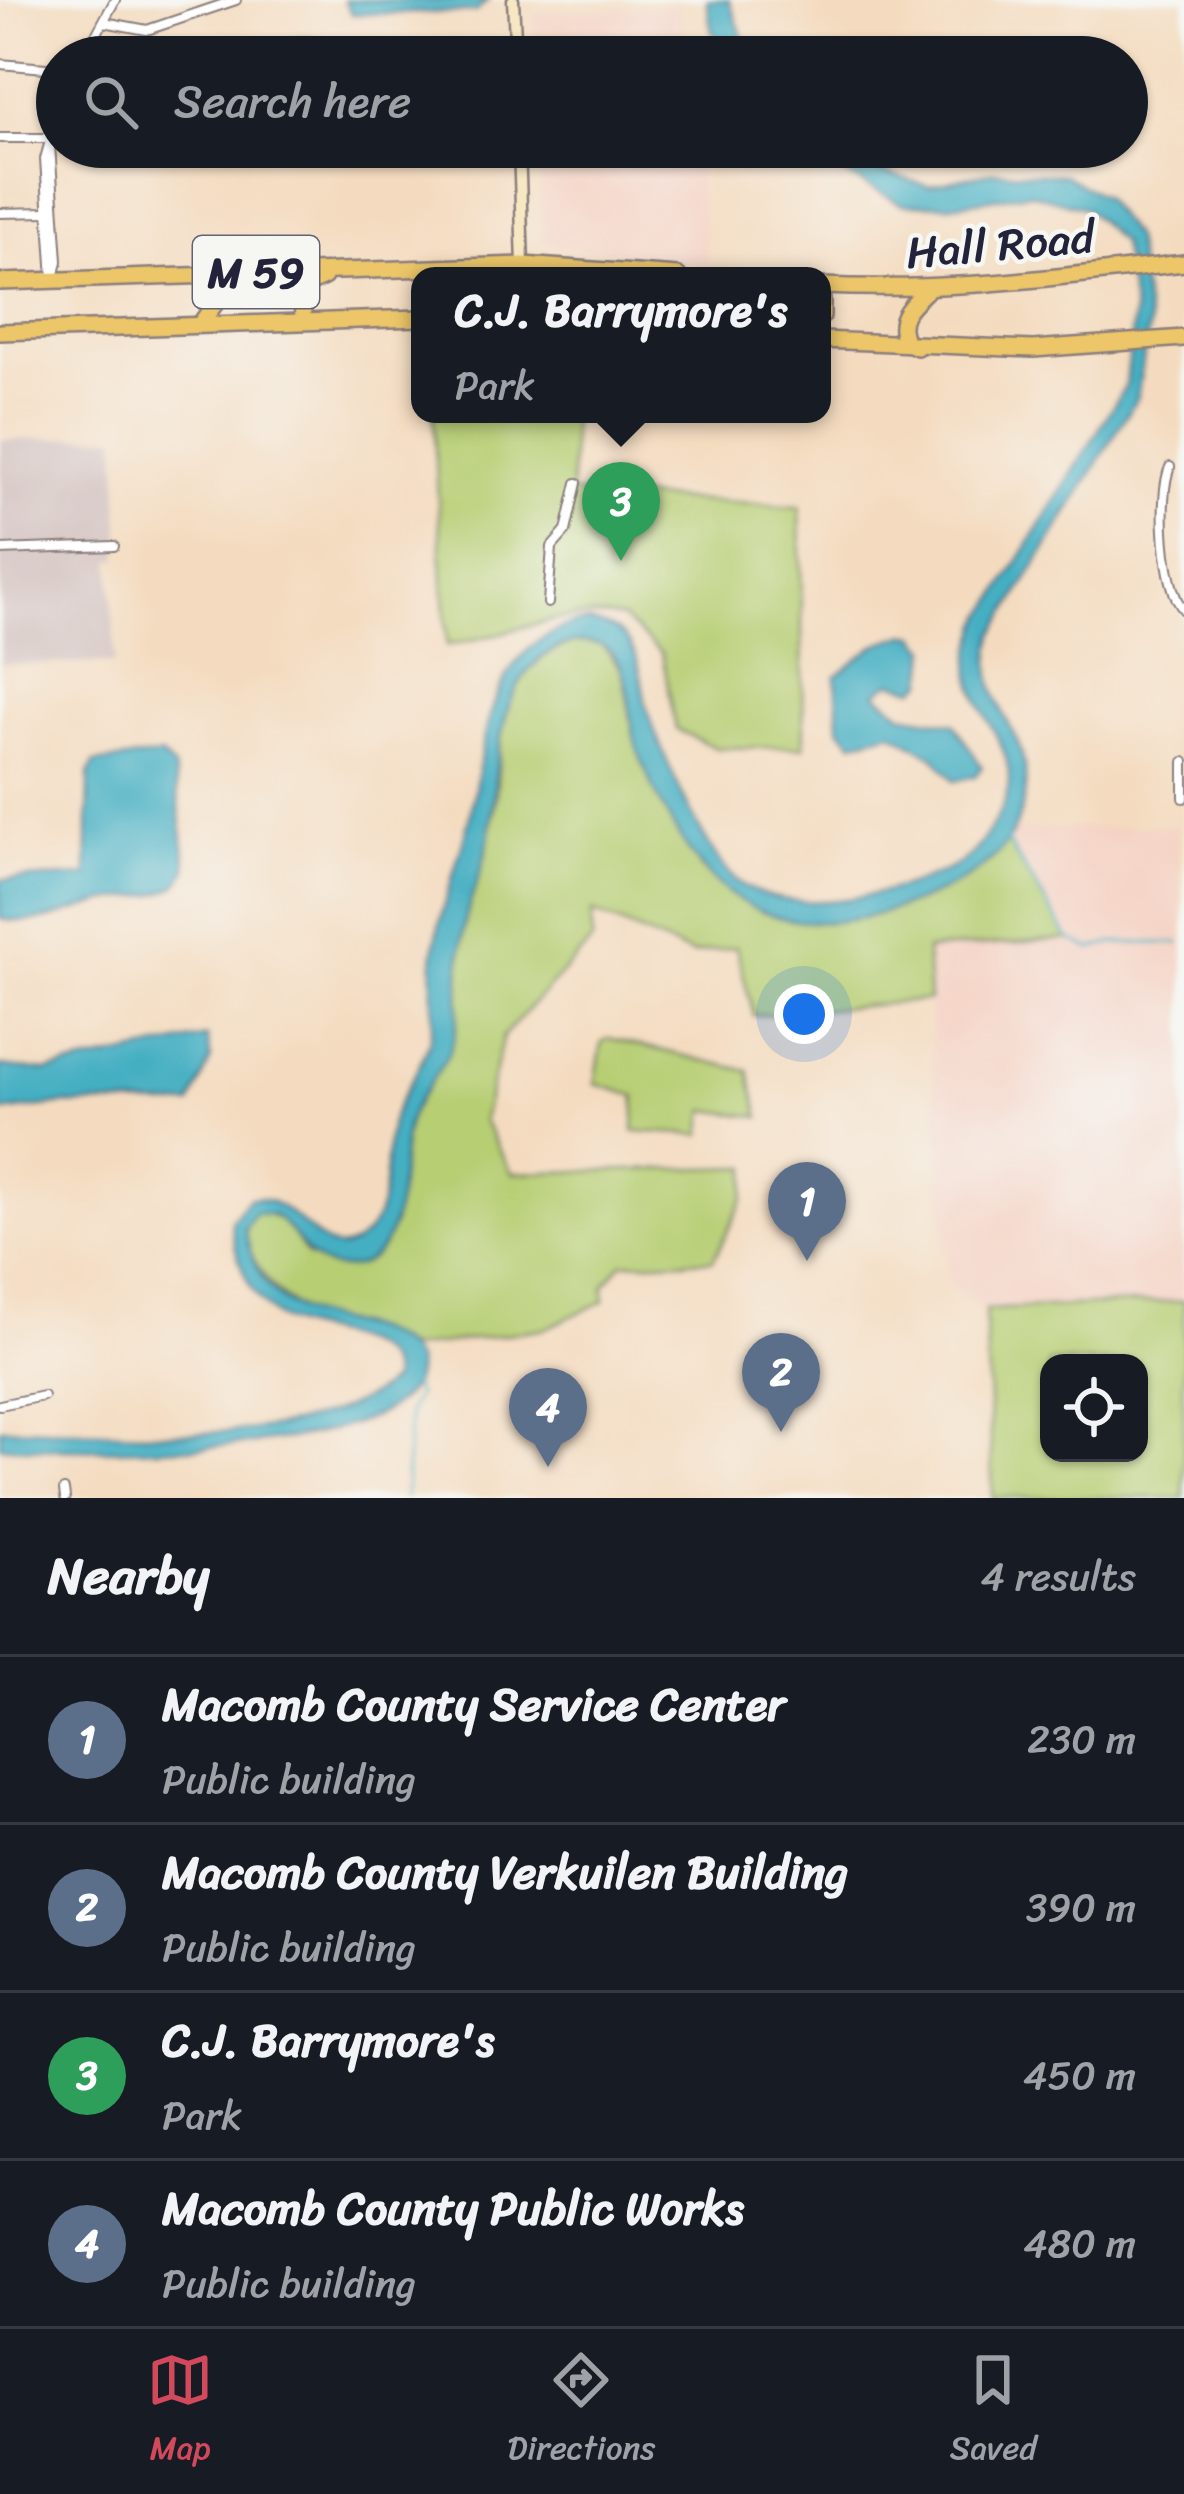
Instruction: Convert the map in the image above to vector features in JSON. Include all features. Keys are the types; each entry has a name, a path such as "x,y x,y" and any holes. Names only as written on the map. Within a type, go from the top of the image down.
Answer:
{"highway":[{"name":"Hall Road","path":"831,286 926,291 1184,262"},
{"path":"303,321 299,296 307,282 391,274 410,267"},
{"name":"M 59","path":"53,280 538,267"},
{"path":"201,323 221,294 213,273"},
{"path":"0,285 53,280"},
{"path":"920,348 906,342 901,327 907,309 926,291"},
{"name":"M 59","path":"0,332 411,318"},
{"path":"831,341 920,348 1082,346 1184,338"}],"street":[{"path":"96,36 115,0"},
{"path":"104,22 147,30 217,2 236,0"},
{"path":"514,0 515,36"},
{"path":"0,64 36,67"},
{"path":"0,138 36,138"},
{"path":"49,168 53,280"},
{"path":"520,168 523,266"},
{"path":"0,213 51,212"},
{"path":"1170,467 1163,484 1170,582 1173,599 1184,610"},
{"path":"548,603 551,552 566,531 577,483"},
{"path":"0,550 114,546"},
{"path":"1184,762 1184,798"},
{"path":"0,1405 43,1396"}],"shaded area":[{"path":"680,6 683,36 535,36 534,13"},
{"path":"540,168 697,168 708,264 542,243"},
{"path":"117,436 120,539 118,559 111,560 115,663 0,664 0,440"},
{"path":"1177,825 1184,948 1184,1301 985,1310 948,1285 925,951 1068,939 1006,840 1015,830"}],"green space":[{"path":"434,423 572,423 571,493 800,507 804,747 716,748 676,729 662,654 622,618 555,620 447,645"},
{"path":"580,641 602,645 622,670 637,748 701,868 807,921 866,916 920,900 992,860 1006,840 1069,939 926,950 929,1000 754,1016 736,947 692,954 592,912 592,941 503,1036 483,1120 512,1173 748,1167 744,1198 713,1260 622,1263 604,1286 604,1301 546,1328 408,1349 370,1329 296,1307 278,1292 250,1252 247,1217 262,1211 284,1222 308,1256 356,1265 384,1236 396,1202 411,1114 453,1038 464,928 493,812 508,707 533,666 555,650"},
{"path":"609,1038 749,1071 760,1117 706,1110 702,1135 634,1131 636,1096 595,1084 602,1042"},
{"path":"1184,1301 1184,1498 993,1498 985,1310"}],"water":[{"path":"344,0 488,0 476,12 352,14"},
{"path":"707,0 729,0 742,36 715,36"},
{"path":"835,168 876,168 928,186 994,171 1064,175 1103,197 1134,238 1149,325 1137,398 994,635 990,665 994,688 1025,767 1025,792 1009,840 966,878 895,909 845,921 801,922 763,912 730,894 702,868 678,835 638,751 624,676 614,655 600,645 583,642 545,655 525,674 503,728 487,847 464,926 456,1030 448,1054 408,1122 390,1232 365,1263 343,1268 321,1263 274,1215 255,1213 245,1228 256,1267 274,1292 296,1308 397,1341 416,1360 406,1394 367,1419 309,1435 238,1445 94,1450 0,1446 0,1428 149,1433 257,1429 353,1405 392,1381 388,1365 363,1344 289,1323 265,1306 244,1272 231,1221 249,1198 279,1206 337,1247 362,1238 372,1227 382,1197 392,1120 431,1034 437,937 491,714 518,660 541,639 588,622 624,637 636,658 660,744 697,824 724,867 759,893 817,901 881,893 962,862 992,827 1004,804 1009,771 973,686 973,647 980,624 1126,385 1134,312 1121,243 1085,208 1030,193 951,205 902,204"},
{"path":"916,635 928,649 925,681 915,689 891,682 876,693 902,714 954,723 982,767 975,776 955,781 934,757 892,732 853,742 839,727 836,676 877,644"},
{"path":"160,755 174,768 187,869 177,884 159,893 102,902 47,919 0,919 0,880 87,876 89,773 94,763"},
{"path":"207,1037 211,1059 191,1105 66,1104 0,1112 0,1066 46,1071"}],"waterway":[{"path":"1005,838 1069,939 1091,949 1114,943 1179,943"},
{"path":"405,1498 409,1411 417,1395 412,1384"}],"place":[{"name":"C.J. Barrymore's","path":"621,561"},
{"name":"Macomb County Service Center","path":"807,1261"},
{"name":"Macomb County Verkuilen Building","path":"781,1432"},
{"name":"Macomb County Public Works","path":"548,1467"}]}
